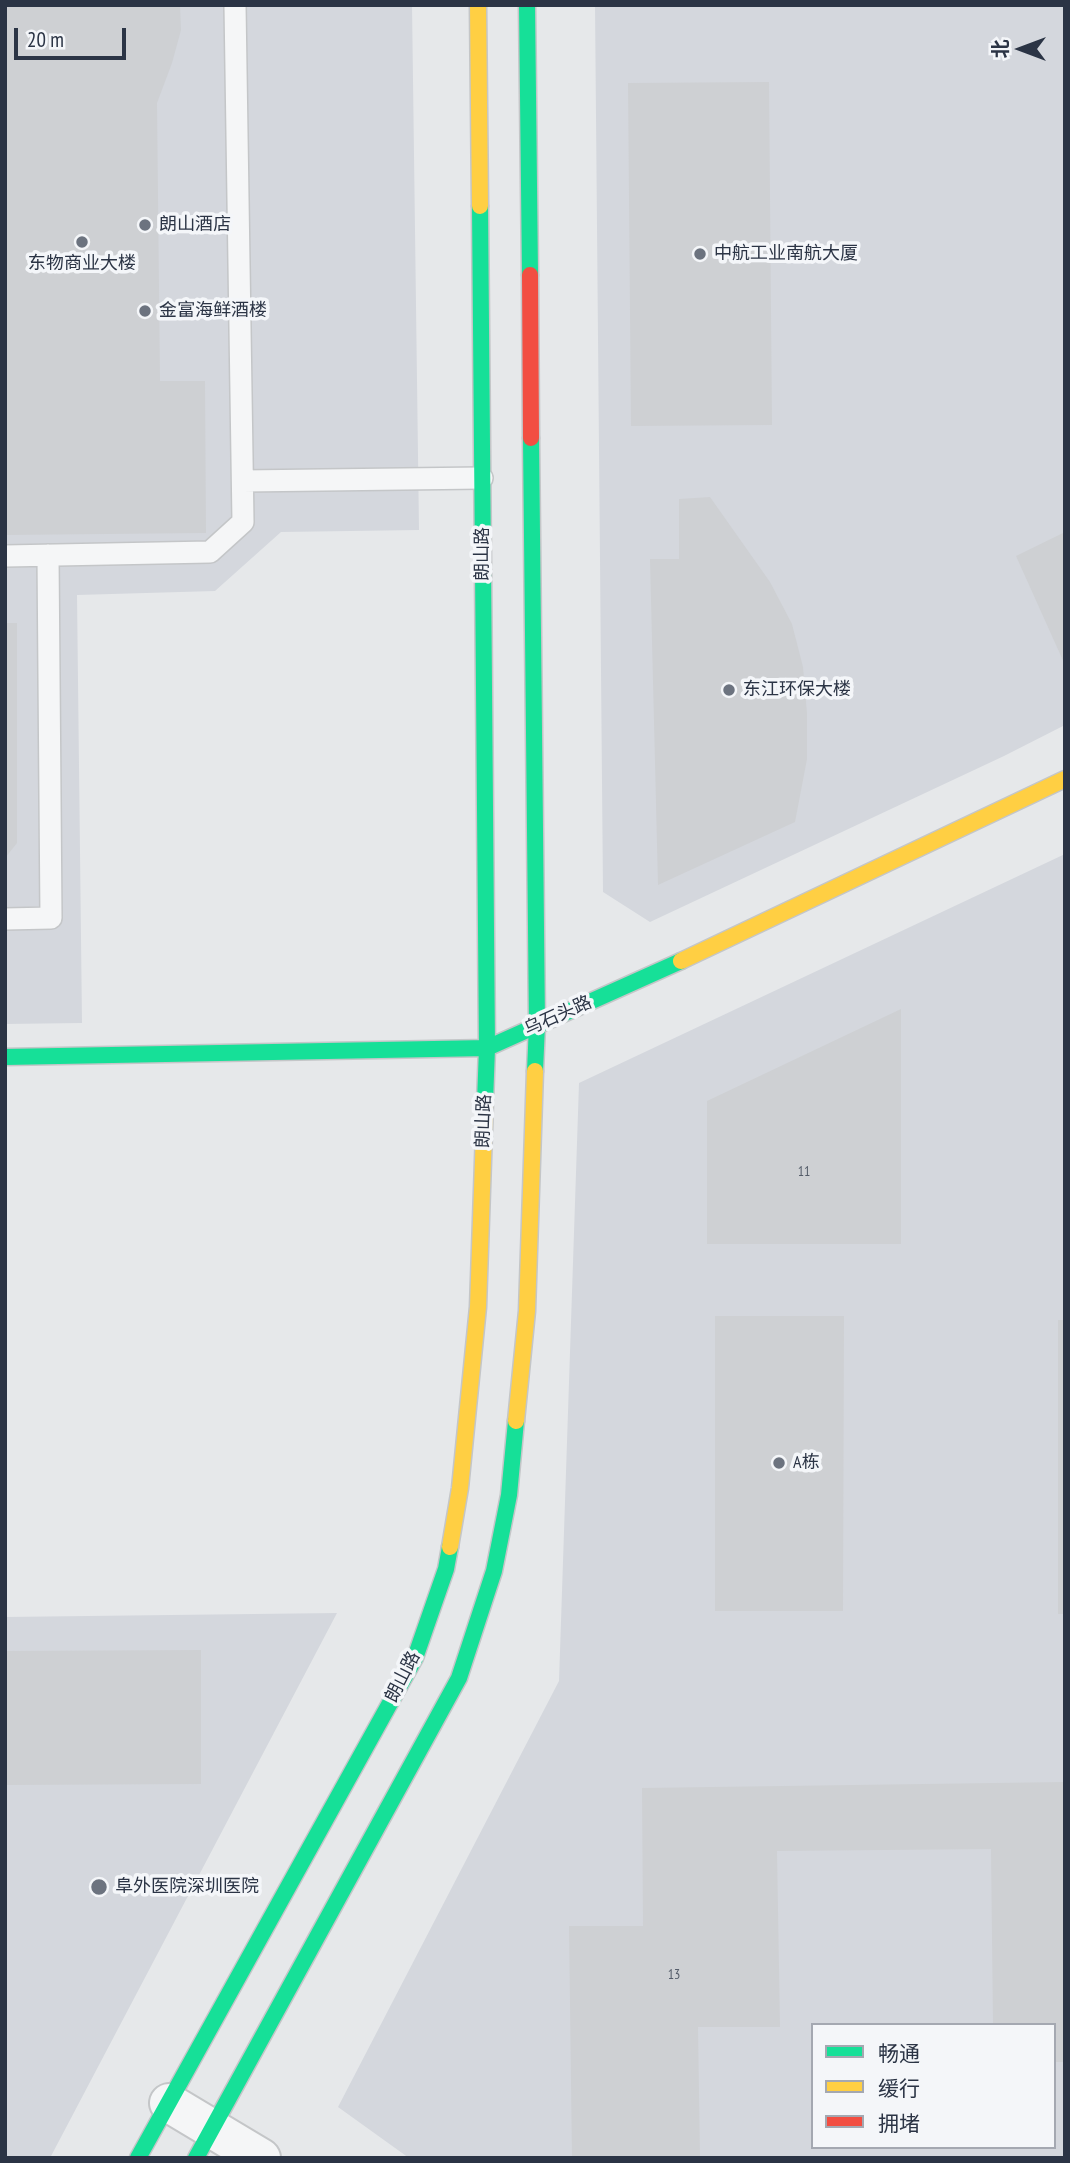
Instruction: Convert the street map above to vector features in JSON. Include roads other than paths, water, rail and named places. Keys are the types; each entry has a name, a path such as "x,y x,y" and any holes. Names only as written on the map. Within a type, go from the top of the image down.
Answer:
{"main road":[{"name":"朗山路","path":"138,2158 415,1658 446,1569 460,1488 478,1307 487,1048 478,5"},
{"path":"203,2143 459,1678 495,1572 509,1495 527,1311 537,1026 527,5"},
{"name":"乌石头路","path":"5,1057 487,1048 684,959 1065,779"}],"street":[{"path":"169,2103 203,2143 261,2158"}],"lane":[{"path":"5,556 210,552 243,522 235,5"},
{"path":"243,481 482,478"},
{"path":"5,919 51,918 48,555"}],"place":[{"name":"朗山酒店","path":"145,225"},
{"name":"东物商业大楼","path":"82,242"},
{"name":"中航工业南航大厦","path":"700,254"},
{"name":"金富海鲜酒楼","path":"145,311"},
{"name":"东江环保大楼","path":"729,690"},
{"name":"A栋","path":"779,1463"},
{"name":"阜外医院深圳医院","path":"99,1887"}]}
